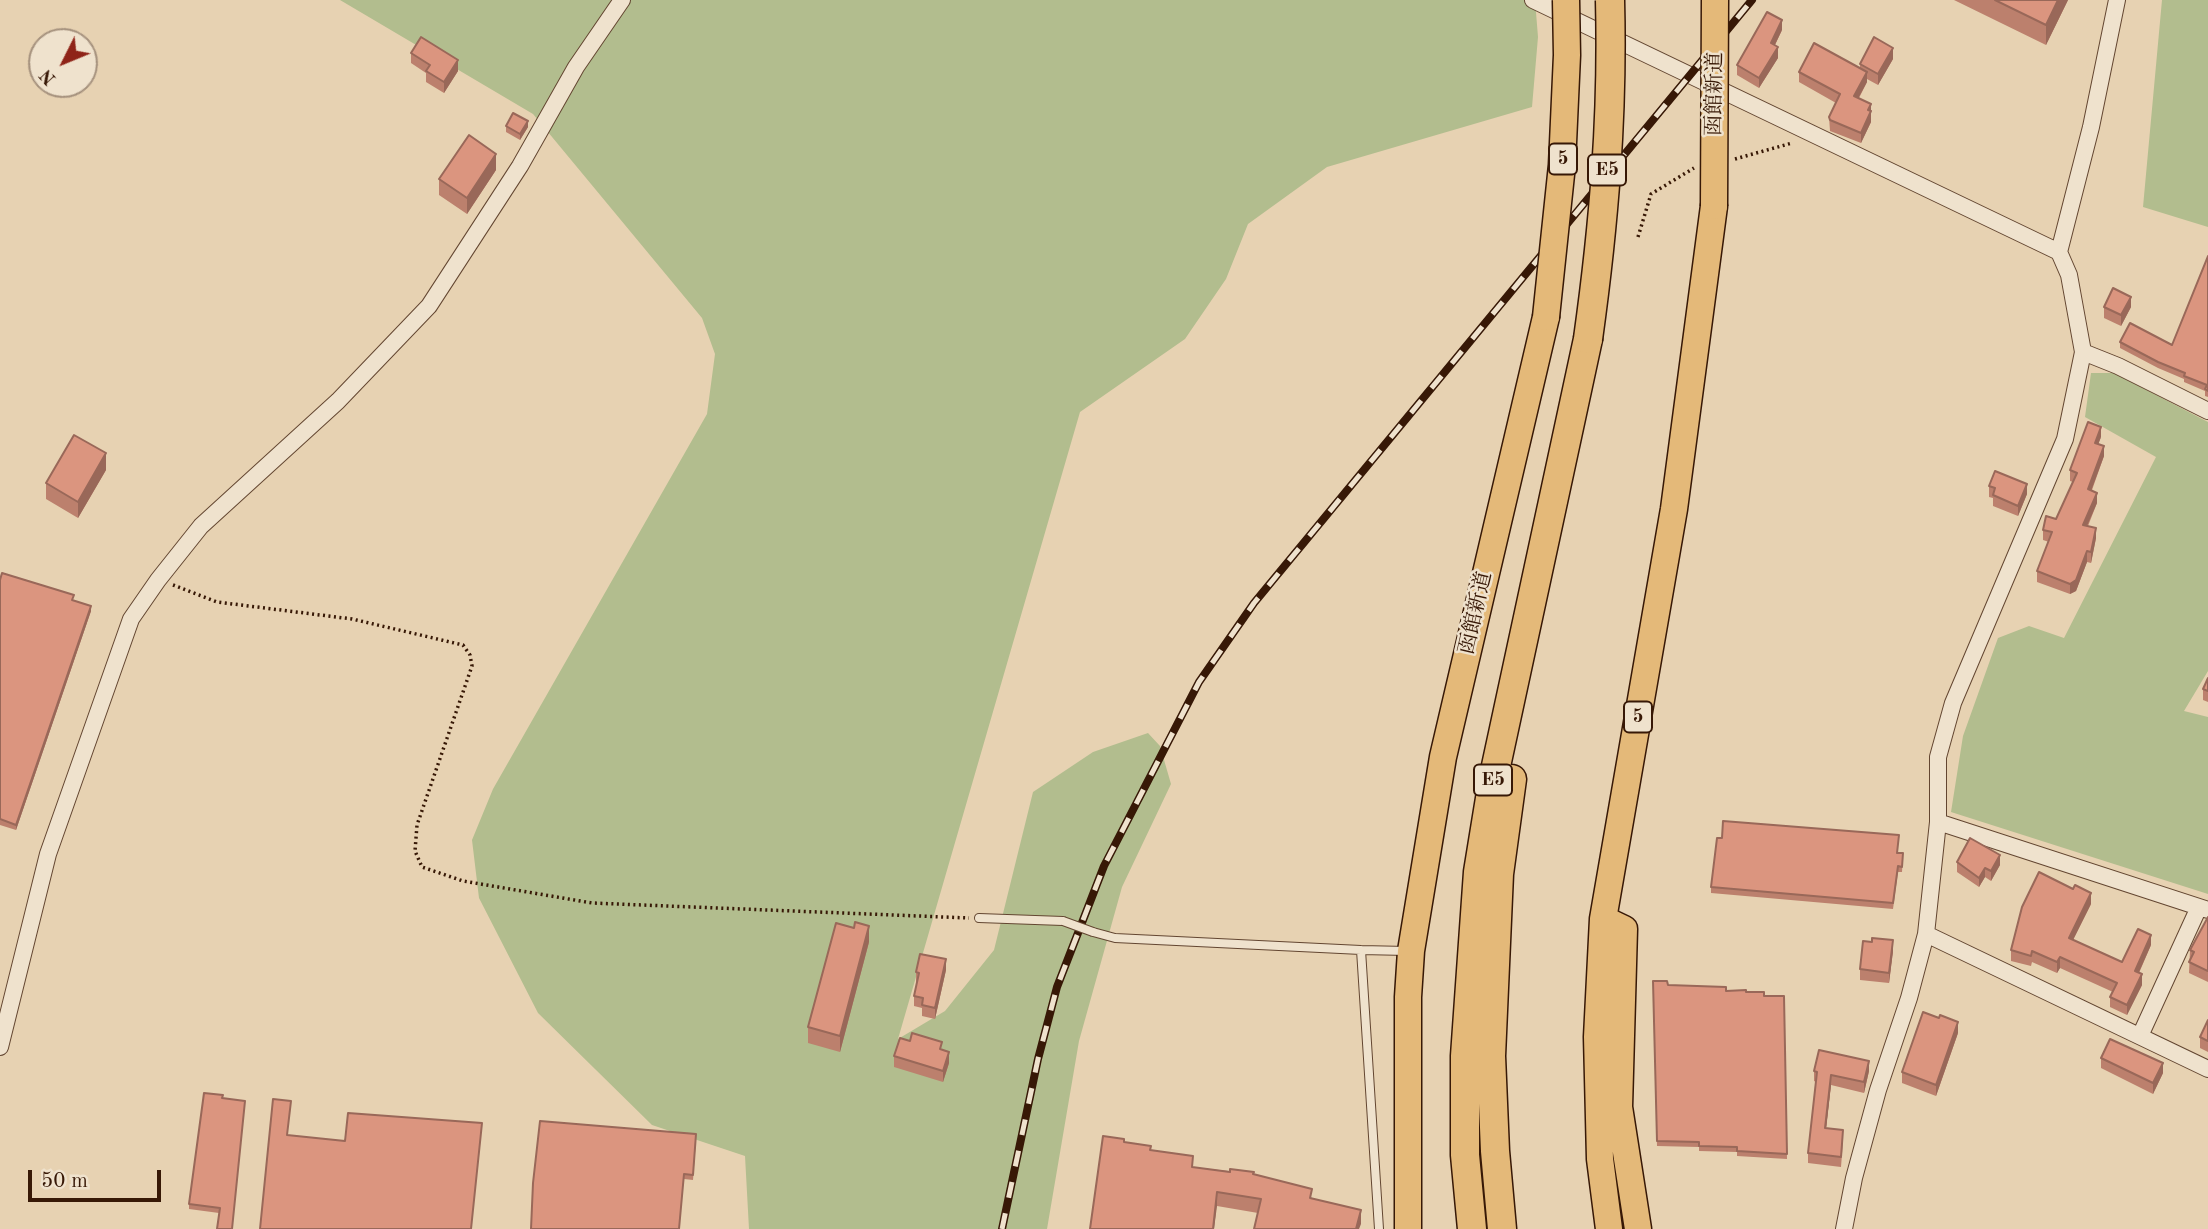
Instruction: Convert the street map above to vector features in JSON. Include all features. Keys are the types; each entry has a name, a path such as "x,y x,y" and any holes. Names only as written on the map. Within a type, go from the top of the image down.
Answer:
{"highway":[{"name":"函館新道","path":"1408,1229 1408,997 1411,951 1443,757 1546,317 1562,165 1567,55 1566,0"},
{"name":"E5","path":"1502,1229 1491,1056 1499,874 1522,712 1550,569 1588,339 1605,196 1611,116 1610,0"},
{"name":"函館新道","path":"1609,1229 1600,1159 1597,1037 1603,919 1674,509 1714,206 1716,0"},
{"name":"E5","path":"1472,1229 1465,1155 1465,1055 1478,872 1498,756 1588,339"},
{"path":"1603,919 1624,929 1619,1107 1639,1229"}],"street":[{"path":"0,1048 48,854 131,619 201,526 338,401 429,306 520,166 576,67 622,0"},
{"path":"1534,0 2059,252"},
{"path":"1843,1229 1878,1090 1909,998 1926,934 1938,822 1938,757 1953,703 2065,439 2083,352 2069,275 2059,252 2091,127 2117,0"},
{"path":"2083,352 2119,366 2208,411"},
{"path":"1938,822 2204,908 2140,1036"},
{"path":"1926,934 2208,1069"}],"lane":[{"path":"979,918 1063,922 1115,938 1411,951"},
{"path":"1361,950 1379,1229"}],"path":[{"path":"158,580 217,602 352,619 463,645 470,655 472,666 417,825 415,851 422,867 463,881 592,902 979,918"}],"green space":[{"path":"340,0 1535,0 1538,37 1532,107 1327,167 1248,224 1226,279 1185,339 1080,412 898,1039 945,1011 994,950 1033,792 1093,752 1148,733 1160,746 1171,784 1122,887 1079,1041 1047,1229 749,1229 745,1156 652,1125 538,1013 479,898 472,840 493,789 707,414 715,354 702,318 533,114"},
{"path":"2162,0 2208,0 2208,227 2143,207"},
{"path":"2091,373 2114,373 2208,422 2208,671 2184,711 2208,717 2208,894 1951,812 1963,736 1998,638 2029,626 2064,638 2156,457 2085,417"}],"building":[{"path":"1995,0 2058,0 2046,25"},
{"path":"1767,12 1782,20 1771,43 1778,47 1759,78 1737,65"},
{"path":"421,37 458,60 444,82 426,71 430,65 411,53"},
{"path":"1874,37 1893,48 1878,74 1860,64"},
{"path":"1814,43 1867,72 1854,96 1871,104 1868,110 1871,111 1861,133 1830,120 1840,94 1799,72"},
{"path":"513,113 528,121 520,134 506,126"},
{"path":"469,135 496,154 467,198 439,179"},
{"path":"2208,256 2208,391 2205,389 2207,385 2184,376 2185,373 2120,342 2130,323 2172,345"},
{"path":"2113,288 2131,297 2121,315 2104,307"},
{"path":"2088,422 2101,427 2095,443 2104,446 2088,489 2097,493 2083,525 2096,528 2091,552 2087,551 2076,580 2070,584 2037,571 2052,532 2043,530 2046,516 2056,519 2077,473 2070,470"},
{"path":"74,435 106,453 78,502 46,483"},
{"path":"1995,471 2027,484 2018,506 1993,495 1995,488 1989,486"},
{"path":"2,573 74,595 72,600 91,606 16,825 0,819"},
{"path":"2208,678 2208,691 2203,689"},
{"path":"1723,821 1899,835 1897,853 1903,853 1902,867 1898,866 1893,903 1711,887 1717,838 1722,838"},
{"path":"1970,838 2000,855 1991,871 1985,868 1979,878 1957,862"},
{"path":"2039,872 2073,889 2075,885 2091,893 2069,938 2122,962 2138,929 2151,935 2135,971 2142,974 2127,1005 2110,997 2117,983 2060,957 2057,962 2032,951 2031,956 2011,950 2022,907"},
{"path":"2208,917 2208,971 2189,962 2194,952 2190,950"},
{"path":"855,922 869,926 840,1036 808,1027 836,923 854,928"},
{"path":"1872,938 1893,940 1889,973 1860,969 1863,941 1872,942"},
{"path":"920,954 946,959 935,1008 922,1005 923,998 914,996"},
{"path":"1653,981 1667,981 1668,985 1726,987 1726,991 1746,990 1764,992 1764,996 1784,996 1787,1154 1737,1151 1737,1147 1699,1146 1699,1142 1657,1141"},
{"path":"1923,1012 1958,1022 1936,1085 1902,1072"},
{"path":"2208,1020 2208,1041 2200,1037"},
{"path":"912,1033 942,1042 940,1049 949,1052 943,1071 894,1056 900,1038 910,1041"},
{"path":"2110,1039 2163,1063 2153,1083 2101,1058"},
{"path":"1819,1050 1869,1061 1864,1082 1831,1075 1825,1128 1843,1130 1841,1157 1808,1153 1817,1072 1814,1071"},
{"path":"204,1093 245,1101 232,1229 217,1229 220,1208 189,1204"},
{"path":"273,1099 291,1101 287,1135 345,1141 348,1113 482,1123 471,1229 260,1229"},
{"path":"540,1121 696,1134 693,1175 684,1174 679,1229 531,1229"},
{"path":"1103,1136 1151,1146 1150,1150 1193,1156 1192,1167 1254,1172 1253,1174 1312,1189 1310,1198 1361,1210 1356,1229 1254,1229 1261,1199 1217,1192 1213,1229 1090,1229"}],"railway":[{"path":"1002,1229 1038,1059 1057,987 1104,866 1199,682 1254,603 1752,0"}]}
